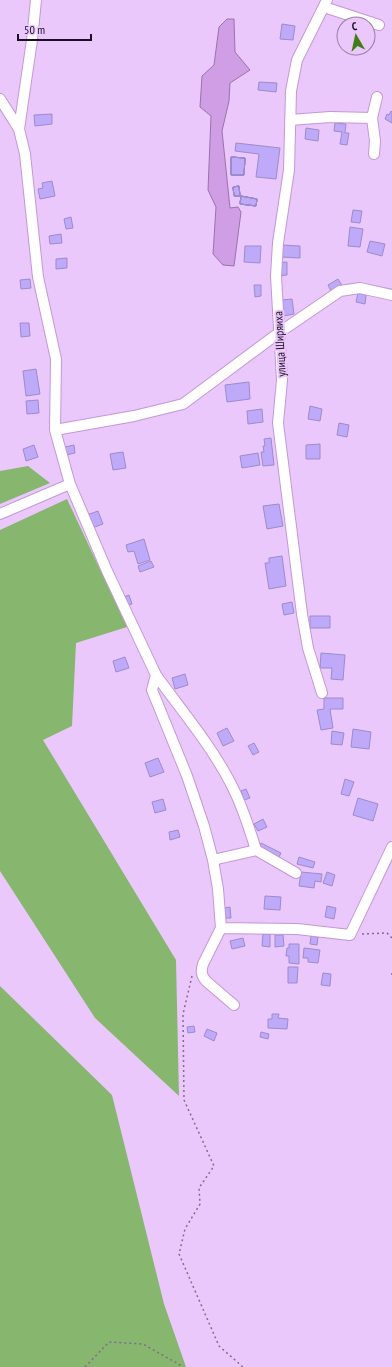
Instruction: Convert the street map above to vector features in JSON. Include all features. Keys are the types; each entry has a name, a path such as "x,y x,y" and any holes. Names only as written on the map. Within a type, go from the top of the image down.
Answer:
{"street":[{"path":"36,0 32,40 19,129 25,154 38,277 56,359 55,430 70,484 107,571 156,675 212,753 231,784 246,819 256,850"},
{"path":"326,4 380,25"},
{"name":"улица Ширяиха","path":"322,693 308,648 302,614 278,423 282,380 276,276 278,243 289,170 291,91 297,60 326,4"},
{"path":"374,154 375,141 372,118 378,97"},
{"path":"0,99 4,113 19,129"},
{"path":"290,120 330,117 372,118"},
{"path":"55,430 134,416 183,404 280,332 340,291 360,288 392,295"},
{"path":"0,514 70,484"},
{"path":"156,675 152,690 187,776 204,826 213,860 218,889 221,928 203,964 201,970 202,976 234,1005"},
{"path":"221,928 297,930 350,935 392,847"},
{"path":"213,860 256,850 296,872"}],"path":[{"path":"350,935 387,933 392,938"},
{"path":"201,970 191,976 183,1014 184,1100 214,1166 199,1188 200,1204 185,1229 179,1254 219,1346 243,1367"},
{"path":"392,973 392,978"},
{"path":"85,1367 109,1342 142,1344 182,1367"}],"green space":[{"path":"28,466 50,483 0,504 0,471"},
{"path":"67,499 127,627 76,643 72,726 43,740 176,960 179,1096 95,1018 0,871 0,530"},
{"path":"0,986 112,1095 164,1304 186,1367 0,1367"}],"shaded area":[{"path":"227,19 234,19 235,52 250,70 230,83 229,101 222,131 230,208 238,207 241,212 234,266 223,265 213,254 216,207 208,190 211,116 200,107 202,76 214,65 219,27"}],"building":[{"path":"282,24 295,26 293,40 280,39"},
{"path":"259,82 277,83 276,92 258,90"},
{"path":"391,111 392,123 385,119 387,114 389,115"},
{"path":"52,114 52,124 35,126 34,115"},
{"path":"335,123 346,124 345,133 349,133 347,145 340,144 342,132 334,131"},
{"path":"306,128 319,130 318,141 305,139"},
{"path":"236,143 280,148 276,179 256,177 259,154 235,151"},
{"path":"231,157 245,158 244,175 231,175"},
{"path":"231,157 245,158 244,175 231,175"},
{"path":"231,157 245,158 244,175 231,175"},
{"path":"231,157 245,158 244,175 231,175"},
{"path":"231,157 245,158 244,175 231,175"},
{"path":"231,157 245,158 244,175 231,175"},
{"path":"231,157 245,158 244,175 231,175"},
{"path":"52,181 55,196 40,199 38,189 43,188 42,183"},
{"path":"239,186 240,196 234,196 233,187"},
{"path":"239,186 240,196 234,196 233,187"},
{"path":"239,186 240,196 234,196 233,187"},
{"path":"239,186 240,196 234,196 233,187"},
{"path":"239,186 240,196 234,196 233,187"},
{"path":"239,186 240,196 234,196 233,187"},
{"path":"239,186 240,196 234,196 233,187"},
{"path":"241,196 257,199 256,206 240,204"},
{"path":"241,196 257,199 256,206 240,204"},
{"path":"241,196 257,199 256,206 240,204"},
{"path":"241,196 257,199 256,206 240,204"},
{"path":"241,196 257,199 256,206 240,204"},
{"path":"241,196 257,199 256,206 240,204"},
{"path":"241,196 257,199 256,206 240,204"},
{"path":"353,210 362,211 360,223 351,222"},
{"path":"71,217 73,228 66,229 64,219"},
{"path":"350,227 363,229 360,247 348,246"},
{"path":"61,234 62,243 50,244 49,236"},
{"path":"370,241 385,244 382,256 367,252"},
{"path":"282,245 300,246 300,258 281,257"},
{"path":"245,246 261,246 260,263 244,262"},
{"path":"67,258 67,268 56,269 56,259"},
{"path":"287,262 287,275 278,276 277,263"},
{"path":"30,279 31,288 21,289 20,280"},
{"path":"338,279 343,287 332,293 328,285"},
{"path":"254,285 261,285 261,296 255,297"},
{"path":"358,293 366,295 365,304 356,302"},
{"path":"292,299 294,314 284,316 282,300"},
{"path":"20,323 29,323 30,336 21,337"},
{"path":"36,369 40,394 26,396 23,371"},
{"path":"249,382 250,399 227,402 225,385"},
{"path":"38,400 39,413 27,414 26,401"},
{"path":"310,406 322,409 320,421 308,419"},
{"path":"262,409 263,422 248,424 247,411"},
{"path":"339,423 349,425 347,437 337,435"},
{"path":"271,438 274,465 263,466 261,452 264,452 264,439"},
{"path":"320,444 320,459 306,459 306,445"},
{"path":"34,445 38,457 26,461 23,449"},
{"path":"74,445 75,453 66,455 65,447"},
{"path":"123,452 126,468 113,470 110,454"},
{"path":"258,453 260,465 242,468 240,456"},
{"path":"279,504 283,526 267,529 263,506"},
{"path":"98,511 103,524 92,528 87,515"},
{"path":"144,539 150,560 138,564 134,551 128,552 126,545"},
{"path":"282,556 286,586 269,589 265,563 269,563 269,558"},
{"path":"151,561 154,567 140,572 138,566"},
{"path":"129,595 132,604 127,606 124,597"},
{"path":"292,602 294,613 284,615 282,604"},
{"path":"310,616 330,616 330,628 310,628"},
{"path":"321,653 345,655 343,680 331,679 332,668 320,668"},
{"path":"125,657 129,668 116,672 113,661"},
{"path":"185,674 188,685 175,689 172,678"},
{"path":"324,698 343,698 343,709 330,709 333,728 321,730 317,710 324,709"},
{"path":"227,728 234,741 223,746 217,733"},
{"path":"353,729 371,732 369,749 351,747"},
{"path":"332,731 344,733 342,745 331,744"},
{"path":"254,743 259,752 253,755 248,746"},
{"path":"158,758 164,772 150,777 145,763"},
{"path":"345,779 354,782 349,796 341,794"},
{"path":"246,789 250,798 244,800 241,791"},
{"path":"358,798 378,804 373,821 353,815"},
{"path":"163,799 166,810 155,813 152,802"},
{"path":"263,819 267,827 258,831 254,824"},
{"path":"178,830 180,837 170,840 169,832"},
{"path":"261,843 281,853 278,859 258,849"},
{"path":"299,857 315,862 313,868 297,864"},
{"path":"301,872 322,874 321,882 315,881 314,888 299,886"},
{"path":"327,872 335,875 332,886 323,883"},
{"path":"265,896 281,897 280,910 264,909"},
{"path":"327,906 336,908 334,919 325,917"},
{"path":"230,907 231,918 225,918 224,908"},
{"path":"263,934 270,934 270,947 262,946"},
{"path":"275,935 283,935 284,946 275,947"},
{"path":"311,936 318,937 317,945 310,944"},
{"path":"243,938 245,946 232,949 230,941"},
{"path":"289,944 299,944 299,964 289,963 289,956 286,956"},
{"path":"304,948 320,950 318,963 308,962 308,958 303,958"},
{"path":"288,967 298,967 297,983 288,983"},
{"path":"323,973 331,974 330,986 321,985"},
{"path":"272,1014 279,1014 278,1018 288,1019 287,1029 268,1028 268,1019 272,1019"},
{"path":"194,1026 195,1032 188,1033 187,1027"},
{"path":"207,1029 217,1033 214,1041 204,1036"},
{"path":"261,1032 269,1034 268,1039 260,1037"}]}
